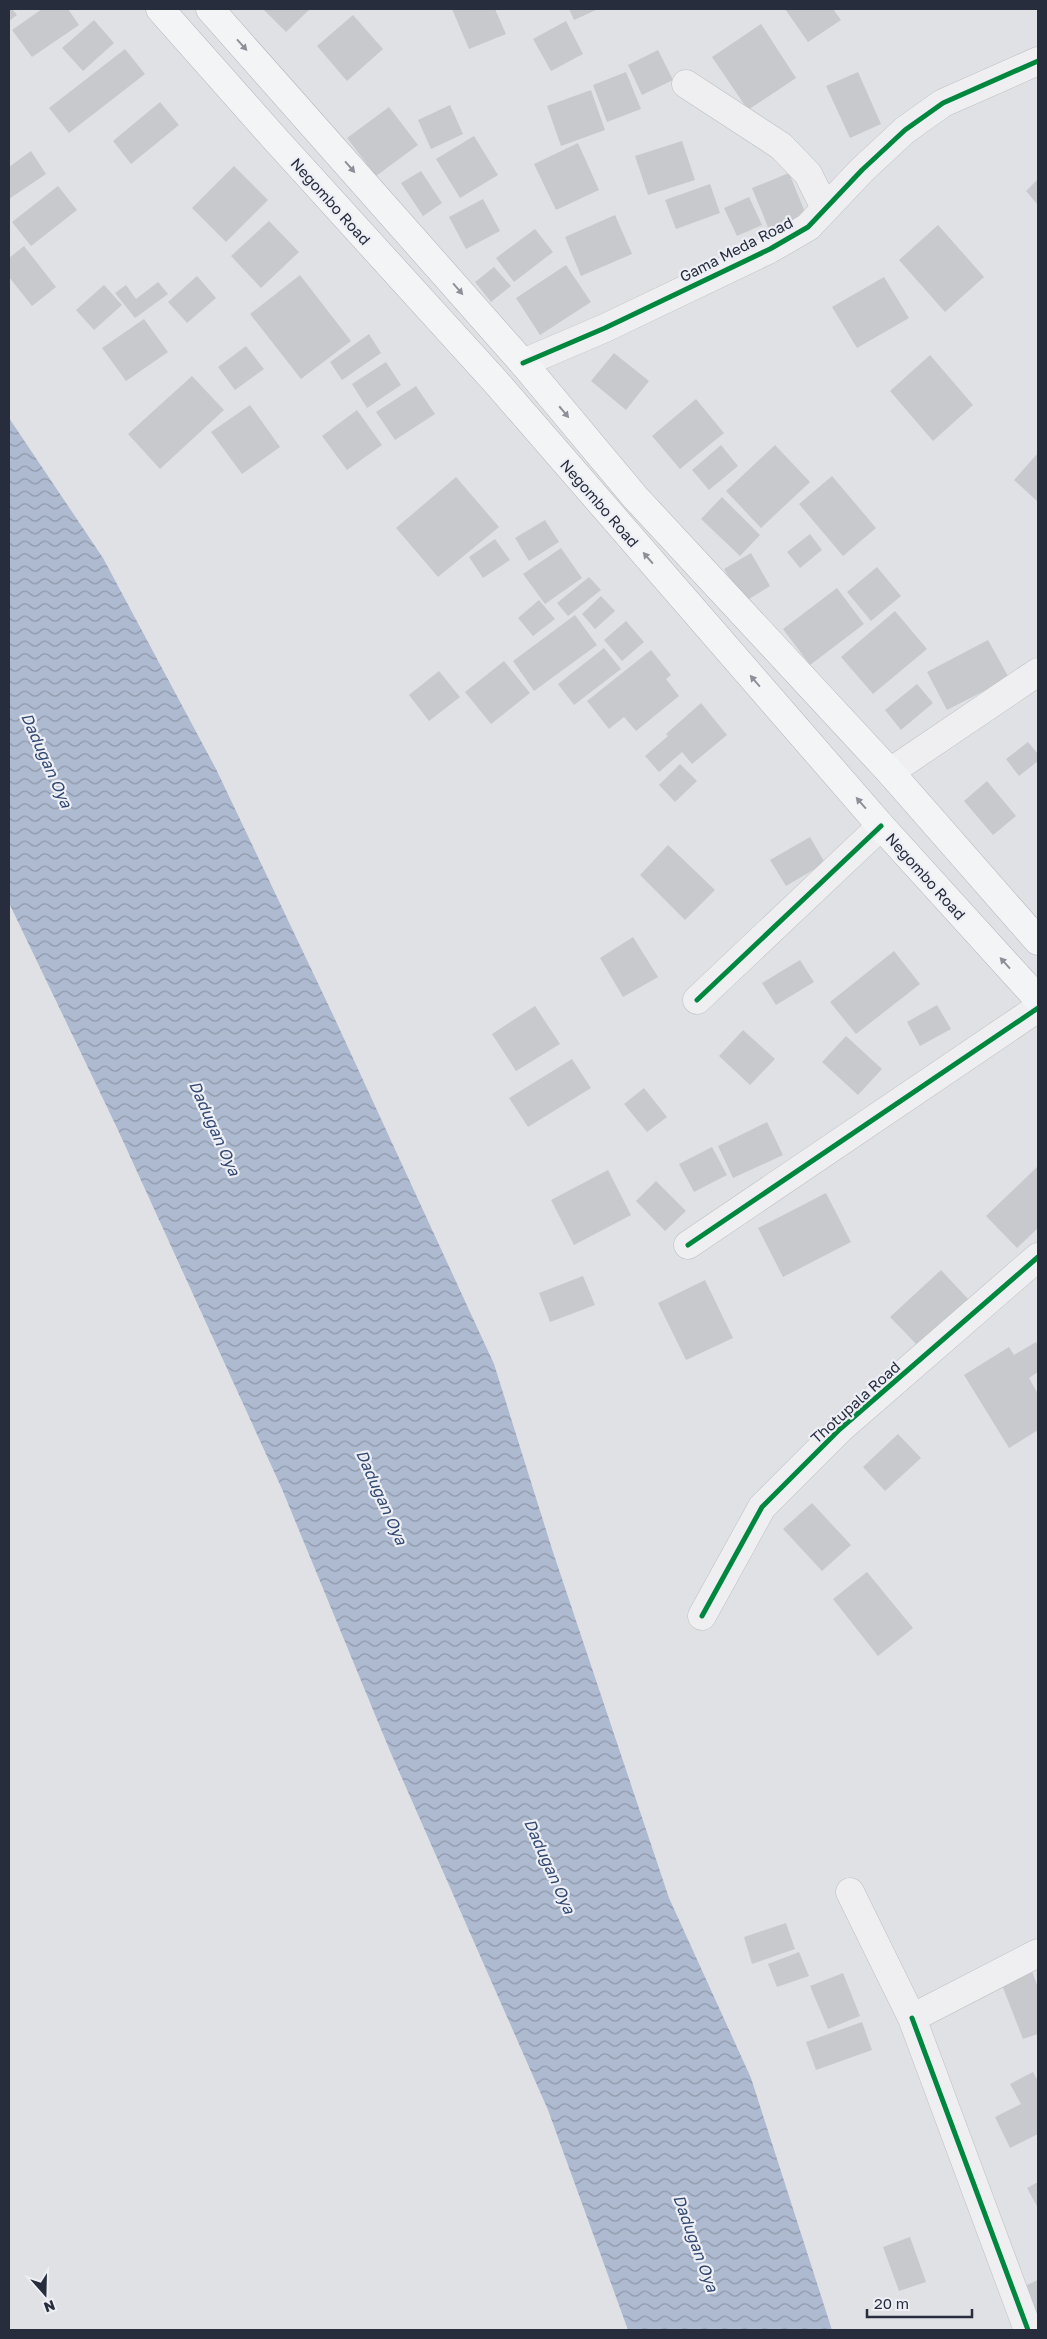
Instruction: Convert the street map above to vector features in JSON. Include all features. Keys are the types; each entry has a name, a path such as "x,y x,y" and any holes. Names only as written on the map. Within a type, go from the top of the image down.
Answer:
{"highway":[{"name":"Negombo Road","path":"160,9 502,389 881,826 1038,999"},
{"name":"Negombo Road","path":"210,9 523,363 635,497 890,772 1038,941"}],"street":[{"name":"Gama Meda Road","path":"523,363 605,328 770,249 808,227 905,130 943,103 1038,61"},
{"path":"686,84 781,146 808,174 825,208"},
{"path":"890,772 1038,672"},
{"path":"697,1000 881,826"},
{"path":"688,1245 1038,1008"},
{"name":"Thotupala Road","path":"702,1616 762,1507 840,1429 1038,1257"},
{"path":"850,1892 912,2018 1028,2330"},
{"path":"912,2018 1038,1953"}],"water":[{"name":"Dadugan Oya","path":"9,418 103,558 216,769 334,1017 494,1364 552,1549 669,1898 751,2078 832,2330 628,2330 548,2110 390,1751 282,1489 118,1130 9,903"}],"building":[{"path":"9,9 12,9 17,15 9,21"},
{"path":"42,9 68,9 79,25 32,57 12,30"},
{"path":"263,9 310,9 286,32"},
{"path":"452,9 495,9 506,34 469,49"},
{"path":"569,9 598,9 574,20"},
{"path":"785,9 833,9 841,20 808,42"},
{"path":"353,15 383,49 347,81 317,46"},
{"path":"94,20 114,43 83,71 62,48"},
{"path":"566,21 583,54 551,71 533,39"},
{"path":"761,24 796,78 748,110 712,57"},
{"path":"125,49 145,74 69,133 49,108"},
{"path":"658,50 673,80 642,95 628,65"},
{"path":"626,72 641,109 607,122 593,85"},
{"path":"858,72 881,124 850,138 826,86"},
{"path":"591,90 605,130 561,146 547,106"},
{"path":"160,102 179,125 131,164 113,141"},
{"path":"450,105 463,134 431,149 418,120"},
{"path":"389,107 418,145 376,176 347,138"},
{"path":"474,136 498,175 460,198 436,159"},
{"path":"682,141 695,180 648,195 635,156"},
{"path":"578,143 599,190 556,210 534,164"},
{"path":"31,151 46,174 9,199 9,167"},
{"path":"234,166 268,200 226,242 192,208"},
{"path":"421,171 442,203 423,216 401,183"},
{"path":"789,173 807,217 770,232 752,188"},
{"path":"1038,179 1038,205 1026,191"},
{"path":"710,184 720,213 676,229 665,200"},
{"path":"58,186 77,210 31,246 12,222"},
{"path":"749,197 762,225 737,236 724,208"},
{"path":"483,199 500,231 466,249 449,217"},
{"path":"615,215 632,254 581,276 565,237"},
{"path":"269,221 299,252 261,288 231,256"},
{"path":"938,225 984,277 945,312 899,260"},
{"path":"535,229 553,252 514,282 496,258"},
{"path":"24,246 56,287 32,306 9,277 9,258"},
{"path":"566,265 591,302 540,335 516,298"},
{"path":"494,267 511,286 491,302 475,282"},
{"path":"300,275 351,341 301,379 250,314"},
{"path":"197,276 216,298 187,323 168,302"},
{"path":"884,277 909,318 857,348 832,307"},
{"path":"158,282 168,294 135,318 115,293 126,285 136,299"},
{"path":"104,285 122,305 94,330 76,310"},
{"path":"144,319 168,352 126,381 102,348"},
{"path":"369,334 381,353 342,380 330,362"},
{"path":"246,346 264,369 235,390 218,367"},
{"path":"614,353 649,381 626,410 591,381"},
{"path":"930,355 973,405 933,441 890,391"},
{"path":"386,362 401,385 367,408 352,384"},
{"path":"192,376 224,410 160,469 128,434"},
{"path":"416,386 435,414 395,440 376,412"},
{"path":"696,399 724,433 680,469 652,436"},
{"path":"250,405 280,447 242,474 211,432"},
{"path":"357,410 382,445 347,470 322,436"},
{"path":"721,445 738,466 709,490 692,470"},
{"path":"775,445 810,482 761,528 726,491"},
{"path":"1038,453 1038,502 1014,480"},
{"path":"832,476 876,528 843,556 799,504"},
{"path":"456,477 499,527 438,577 396,528"},
{"path":"722,497 760,535 740,556 701,519"},
{"path":"545,520 559,542 529,561 515,538"},
{"path":"810,534 822,550 800,568 787,552"},
{"path":"495,539 510,560 483,578 469,557"},
{"path":"561,548 582,578 545,604 523,574"},
{"path":"751,553 770,586 744,602 724,569"},
{"path":"877,567 901,596 871,621 847,592"},
{"path":"589,577 601,590 568,616 557,603"},
{"path":"837,588 864,624 810,665 783,629"},
{"path":"601,596 615,611 595,629 582,614"},
{"path":"539,600 555,619 533,636 518,618"},
{"path":"895,611 927,649 873,694 841,657"},
{"path":"575,615 597,645 534,691 513,661"},
{"path":"626,621 644,642 622,661 604,640"},
{"path":"988,640 1009,678 947,710 927,672"},
{"path":"604,648 621,669 574,705 558,684"},
{"path":"651,650 671,675 666,679 679,696 636,731 624,717 609,729 587,701"},
{"path":"504,661 530,693 491,724 465,692"},
{"path":"439,671 460,697 429,721 409,695"},
{"path":"917,684 933,703 901,730 885,710"},
{"path":"701,703 727,735 692,764 682,752 659,772 645,756 668,736 666,734"},
{"path":"1028,742 1038,754 1038,761 1019,776 1006,759"},
{"path":"680,764 697,781 675,802 659,785"},
{"path":"987,781 1016,816 993,835 964,801"},
{"path":"810,837 825,863 786,886 770,860"},
{"path":"668,845 715,890 685,920 640,875"},
{"path":"633,937 658,977 623,997 600,958"},
{"path":"894,951 920,984 856,1034 830,1002"},
{"path":"800,960 814,982 776,1005 762,983"},
{"path":"937,1005 951,1029 920,1046 907,1022"},
{"path":"535,1006 560,1044 516,1071 492,1034"},
{"path":"743,1030 775,1059 750,1085 719,1056"},
{"path":"846,1036 882,1069 858,1095 822,1062"},
{"path":"572,1059 591,1088 528,1127 509,1098"},
{"path":"644,1088 667,1117 647,1132 624,1104"},
{"path":"767,1122 783,1155 733,1178 718,1146"},
{"path":"712,1147 727,1175 694,1192 679,1164"},
{"path":"1038,1166 1038,1228 1017,1248 986,1216"},
{"path":"608,1170 631,1215 574,1245 551,1200"},
{"path":"656,1181 686,1211 665,1231 636,1201"},
{"path":"826,1193 851,1242 783,1277 758,1228"},
{"path":"941,1270 970,1301 920,1348 890,1317"},
{"path":"583,1276 595,1305 550,1322 539,1293"},
{"path":"705,1280 733,1338 686,1360 658,1303"},
{"path":"1036,1342 1038,1346 1038,1372 1029,1378 1038,1394 1038,1430 1009,1448 964,1375 1009,1347 1014,1355"},
{"path":"898,1434 921,1458 885,1491 863,1467"},
{"path":"812,1503 851,1545 822,1571 783,1529"},
{"path":"867,1572 913,1628 878,1656 833,1599"},
{"path":"786,1923 795,1949 752,1964 744,1937"},
{"path":"799,1952 809,1976 777,1987 768,1964"},
{"path":"1031,1968 1038,1988 1038,2034 1023,2039 1000,1980"},
{"path":"843,1973 860,2016 828,2029 810,1986"},
{"path":"862,2022 872,2050 816,2070 806,2042"},
{"path":"1033,2072 1038,2081 1038,2134 1010,2148 995,2117 1021,2104 1010,2084"},
{"path":"1038,2182 1038,2208 1027,2188"},
{"path":"910,2237 926,2282 899,2291 883,2247"},
{"path":"1038,2280 1038,2328 1020,2288"}],"cycle path":[{"path":"523,363 605,328 770,249 808,227 862,170 905,130 943,103 1038,61"},
{"path":"697,1000 881,826"},
{"path":"688,1245 1038,1008"},
{"path":"702,1616 762,1507 840,1429 1038,1257"},
{"path":"912,2018 1028,2330"}]}
